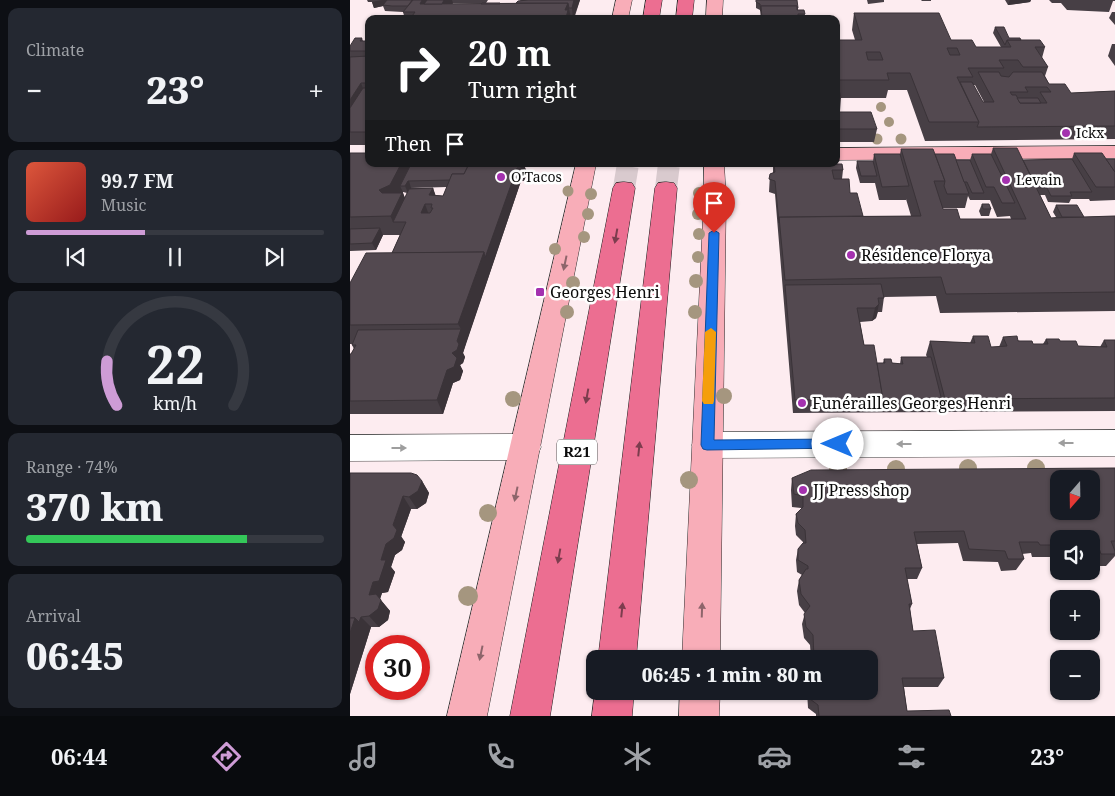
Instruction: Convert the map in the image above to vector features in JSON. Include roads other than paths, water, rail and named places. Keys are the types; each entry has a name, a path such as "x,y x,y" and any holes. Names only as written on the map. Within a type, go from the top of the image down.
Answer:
{"main road":[{"path":"621,15 624,0"},
{"path":"652,15 654,0"},
{"path":"684,15 686,0"},
{"path":"714,15 715,0"},
{"path":"840,154 1115,152"},
{"path":"467,716 585,167"},
{"path":"701,650 715,198 714,167"},
{"name":"R21","path":"530,716 624,188"},
{"path":"618,650 666,188"},
{"path":"612,716 613,700"},
{"path":"699,716 700,700"}],"street":[{"path":"707,445 1115,443"},
{"path":"350,448 526,447"}],"tunnel":[{"path":"624,188 628,167"},
{"path":"666,188 669,167"}],"place":[{"name":"Ickx","path":"1066,133"},
{"name":"O'Tacos","path":"501,177"},
{"name":"Levain","path":"1006,180"},
{"name":"Résidence Florya","path":"851,255"},
{"name":"Georges Henri","path":"540,292"},
{"name":"Funérailles Georges Henri","path":"802,403"},
{"name":"JJ Press shop","path":"803,490"}]}
